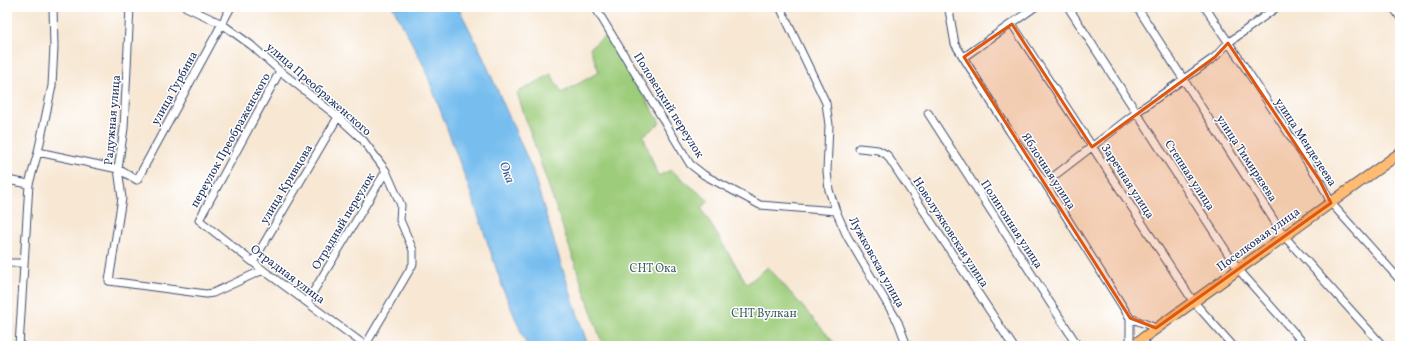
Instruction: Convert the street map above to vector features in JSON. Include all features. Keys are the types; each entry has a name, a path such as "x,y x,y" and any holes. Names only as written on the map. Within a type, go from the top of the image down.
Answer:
{"highway":[{"name":"Поселковая улица","path":"1131,346 1144,342 1156,328 1400,153"}],"street":[{"path":"19,346 30,175 38,152 52,86 54,47 53,7"},
{"name":"Радужная улица","path":"130,7 124,128 118,170 122,198 109,281 206,294 213,293 263,270"},
{"name":"улица Преображенского","path":"186,7 222,24 251,45 280,71 338,117 364,140 386,172 401,205 400,220 412,250 413,264 366,346"},
{"name":"улица Турбина","path":"118,170 137,180 231,7"},
{"name":"Половецкий переулок","path":"595,7 690,164 704,175 760,205 836,211"},
{"name":"Лужковская улица","path":"780,7 826,103 829,125 826,171 829,190 836,211 847,236 898,322 907,346"},
{"name":"Яблочная улица","path":"946,7 948,10 955,44 1130,318"},
{"path":"964,57 1035,7"},
{"name":"Степная улица","path":"1068,7 1238,270 1306,346"},
{"name":"улица Тимирязева","path":"1137,7 1284,236 1383,346"},
{"name":"улица Менделеева","path":"1205,7 1320,181 1331,203 1400,280"},
{"path":"1045,184 1137,112 1215,58 1228,43 1277,7"},
{"path":"1393,7 1400,17"},
{"name":"Заречная улица","path":"1012,24 1193,302 1232,346"},
{"name":"переулок Преображенского","path":"199,220 280,71"},
{"name":"Полигонная улица","path":"928,114 1078,346"},
{"name":"улица Кривцова","path":"253,262 338,117"},
{"name":"Новолужковская улица","path":"858,148 878,150 887,155 1013,346"},
{"path":"38,152 118,170"},
{"name":"Отрадный переулок","path":"307,302 386,172"},
{"path":"7,180 29,184"},
{"name":"Отрадная улица","path":"199,220 263,270 366,346"},
{"path":"7,263 24,263"},
{"path":"1131,346 1130,318 1156,328"}],"highlighted area":[{"path":"1012,24 1092,147 1215,57 1228,43 1320,181 1331,203 1156,328 1130,318 964,57"}],"green space":[{"name":"СНТ Ока","path":"608,34 660,123 643,136 658,176 671,170 709,201 701,208 747,284 768,267 837,346 603,346 517,93 551,74 562,93 599,72 590,48"}],"water":[{"name":"Ока","path":"393,7 458,7 479,48 532,169 588,346 527,346 504,291 468,185 424,66"}],"park label":[{"name":"СНТ Вулкан","path":"764,313"}]}
